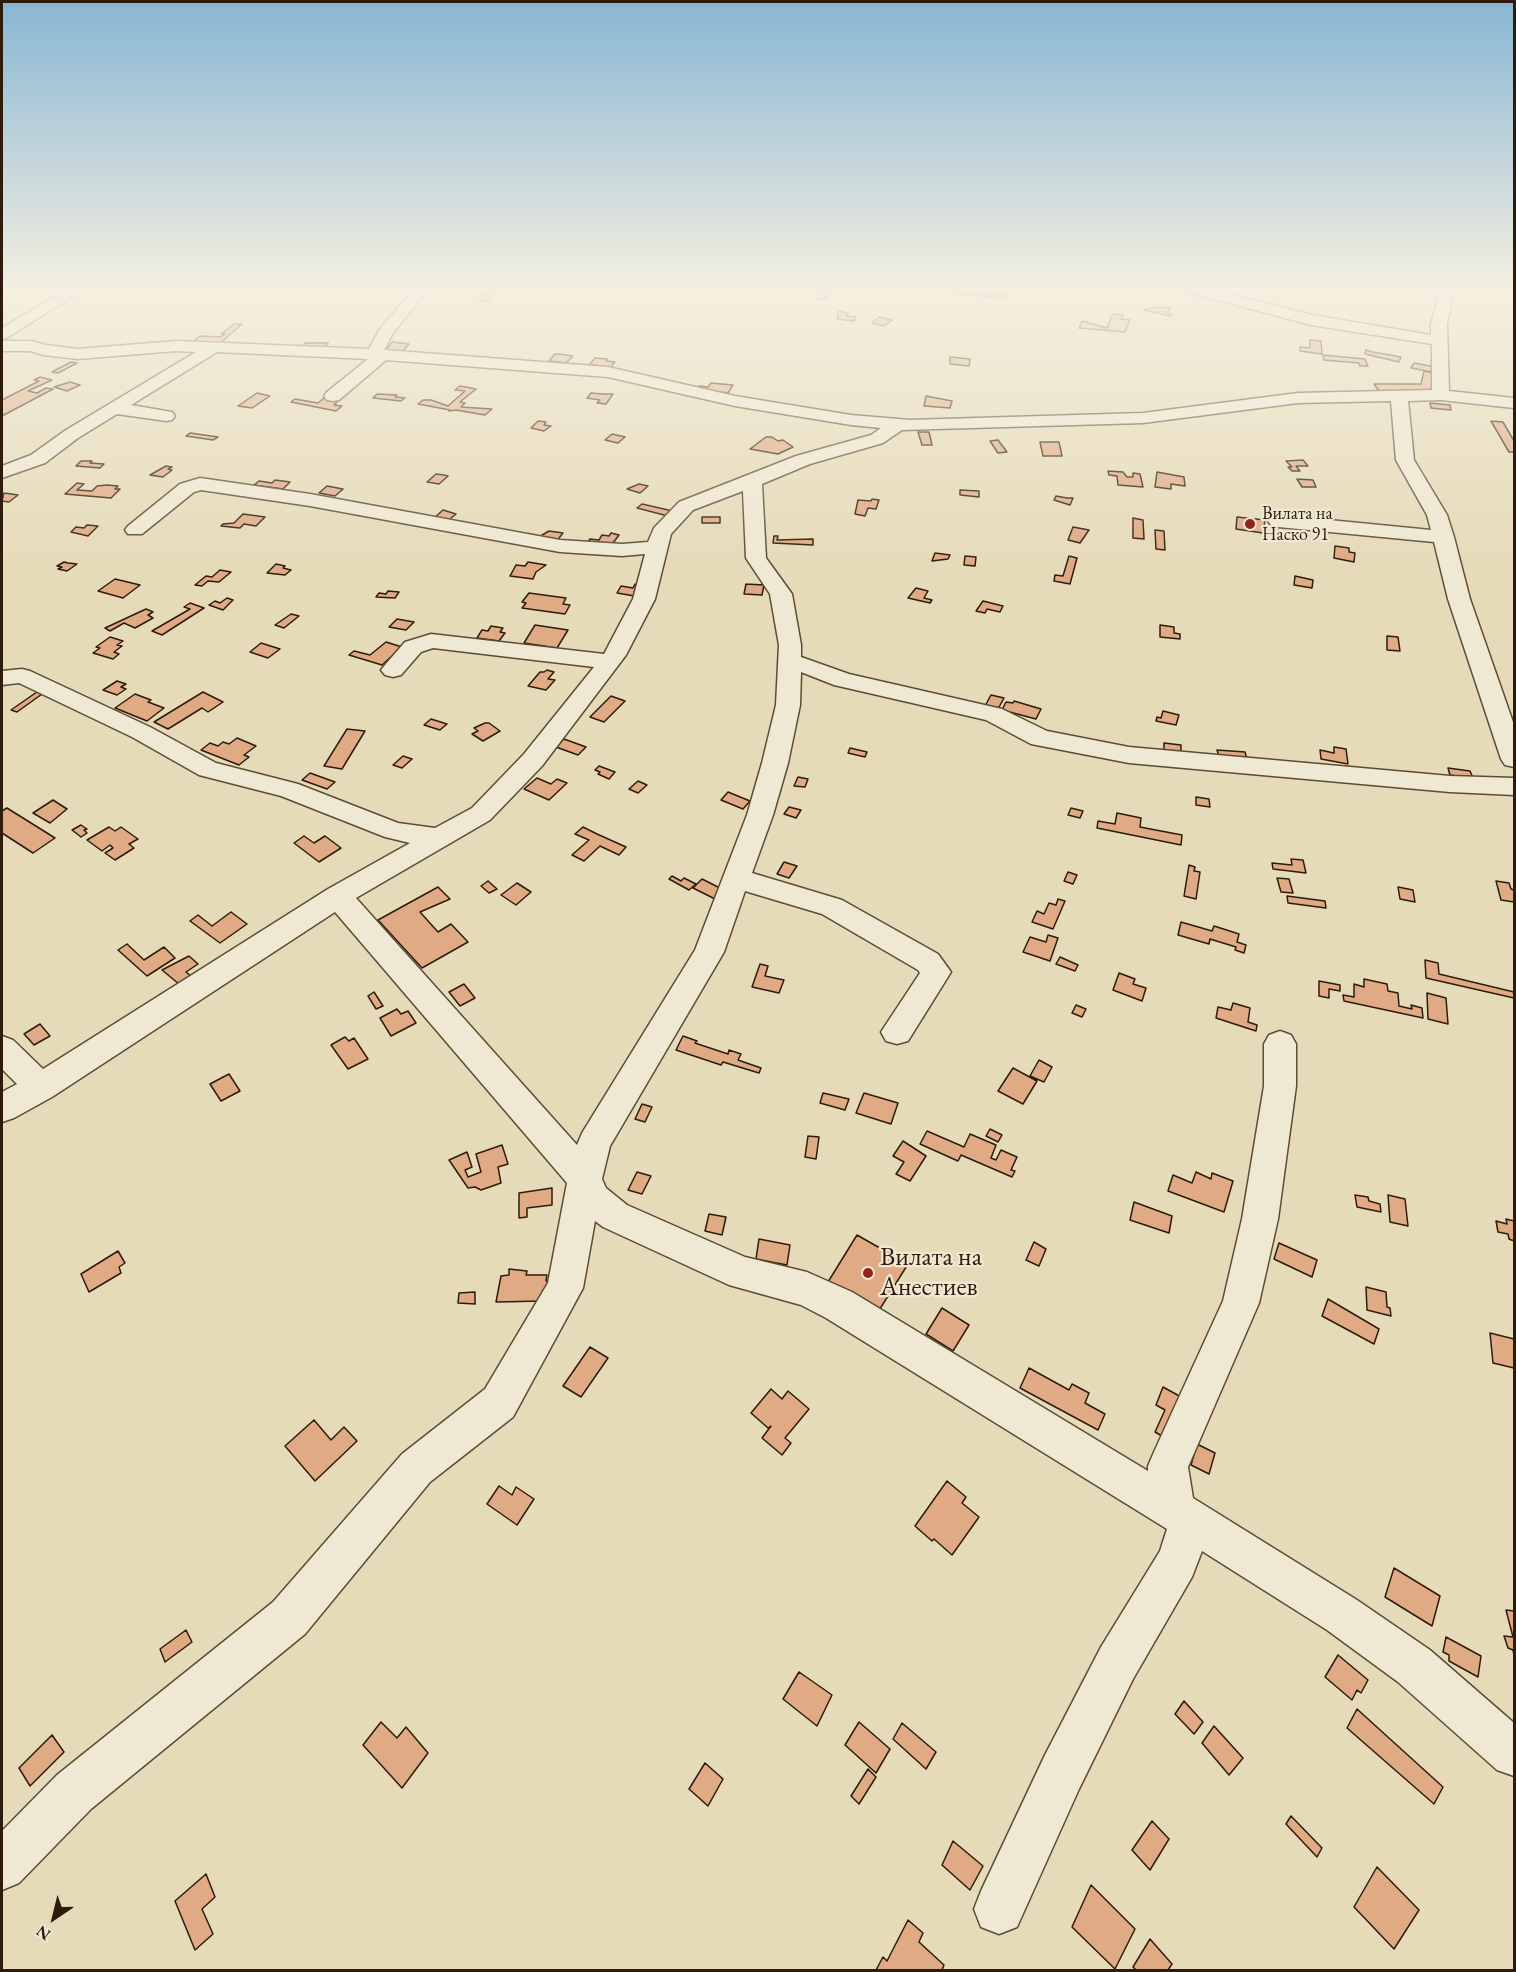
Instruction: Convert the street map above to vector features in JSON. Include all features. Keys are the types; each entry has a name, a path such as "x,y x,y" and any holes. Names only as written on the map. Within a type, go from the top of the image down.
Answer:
{"street":[{"path":"2,472 38,459 72,434 160,380"},
{"path":"333,396 350,380"},
{"path":"643,380 735,401 851,420 899,424 1143,418 1298,398 1441,395 1515,403"},
{"path":"1441,380 1441,395"},
{"path":"1399,396 1405,460 1437,515 1459,599 1515,759"},
{"path":"114,408 166,417"},
{"path":"2,1108 41,1087 338,896 481,814 533,760 610,662 644,599 660,532 686,506 803,460 877,439 899,424"},
{"path":"2,1866 74,1792 289,1618 416,1468 499,1403 565,1288 594,1143 709,952 760,815 775,763 788,705 790,645 781,594 756,558 752,481"},
{"path":"135,530 186,488 200,484 310,500 560,546 622,550 657,547"},
{"path":"1278,521 1444,537"},
{"path":"393,670 413,647 431,640 610,662"},
{"path":"789,660 842,680 994,714 1040,738 1129,755 1450,784 1515,787"},
{"path":"2,678 22,676 141,732 208,769 289,790 394,831 437,838"},
{"path":"737,879 832,907 928,962 936,972 897,1032"},
{"path":"338,896 585,1179 594,1199 615,1216 742,1273 807,1289 839,1305 1342,1615 1414,1666 1515,1752"},
{"path":"999,1910 1062,1772 1112,1673 1177,1562 1183,1516 1168,1466 1241,1304 1255,1240 1280,1086 1280,1044"},
{"path":"2,1048 41,1087"}],"building":[{"path":"34,380 52,380 28,391 37,393 46,388 53,389 2,416 2,400 39,381"},
{"path":"1422,380 1435,380 1433,390 1379,391 1374,384 1421,384"},
{"path":"70,382 80,385 67,391 54,387"},
{"path":"711,383 733,385 728,393 698,389 699,386 708,387"},
{"path":"460,386 476,389 460,402 465,403 461,407 492,409 485,415 449,411 418,404 423,400 431,400 448,406 465,391 455,390"},
{"path":"257,393 270,396 252,408 238,406"},
{"path":"591,393 613,394 606,404 597,403 600,400 587,398"},
{"path":"377,394 397,395 395,397 405,398 401,401 373,398"},
{"path":"926,396 952,401 950,408 924,406"},
{"path":"324,398 339,400 334,405 342,406 336,411 291,402 295,399 318,403"},
{"path":"1430,403 1450,405 1451,410 1431,408"},
{"path":"538,421 546,422 544,425 551,426 544,431 531,428"},
{"path":"1491,421 1503,422 1514,441 1514,452 1509,452"},
{"path":"918,432 929,432 932,445 922,445"},
{"path":"190,433 218,437 213,440 186,436"},
{"path":"612,434 625,437 618,443 605,440"},
{"path":"766,437 772,437 778,441 783,440 793,447 778,454 750,449"},
{"path":"998,440 1007,452 998,453 990,441"},
{"path":"1040,442 1059,442 1062,456 1043,456"},
{"path":"1303,460 1308,466 1296,466 1300,471 1292,471 1288,467 1292,467 1286,461"},
{"path":"81,461 104,464 100,468 76,466"},
{"path":"166,466 172,467 168,469 172,470 163,477 150,475"},
{"path":"1108,471 1123,472 1127,477 1133,477 1133,473 1140,474 1143,487 1118,485 1117,476 1109,475"},
{"path":"1157,472 1184,477 1185,486 1171,484 1171,489 1155,487"},
{"path":"436,474 448,476 439,484 427,482"},
{"path":"1297,479 1313,480 1316,487 1302,487"},
{"path":"275,480 290,482 283,489 254,485 259,481 272,483"},
{"path":"77,483 84,484 77,490 92,491 97,486 107,485 118,486 115,489 120,489 111,498 65,494"},
{"path":"639,484 648,486 640,493 627,489"},
{"path":"327,486 343,489 335,496 319,493"},
{"path":"960,490 979,491 979,497 960,495"},
{"path":"4,493 18,495 9,502 2,501"},
{"path":"1056,496 1073,498 1070,505 1054,500"},
{"path":"872,499 879,500 876,509 868,508 865,516 855,514 858,500 871,501"},
{"path":"642,504 677,512 668,516 637,508"},
{"path":"443,510 456,514 446,522 433,519"},
{"path":"243,514 265,517 256,526 244,524 240,528 221,526 234,523"},
{"path":"702,517 720,517 720,523 702,523"},
{"name":"Вилата на Наско 91","path":"1237,517 1265,520 1263,533 1236,529"},
{"path":"1133,518 1143,520 1144,539 1133,538"},
{"path":"87,525 98,526 88,536 71,532 76,527 84,528"},
{"path":"1073,527 1089,530 1080,543 1068,540"},
{"path":"1155,530 1164,531 1165,550 1156,549"},
{"path":"549,531 563,533 556,542 537,538"},
{"path":"611,533 619,535 610,547 587,543 590,539 599,540 602,535 609,536"},
{"path":"774,536 778,536 777,540 813,539 813,545 773,543"},
{"path":"1335,546 1349,548 1349,552 1355,553 1354,562 1334,558"},
{"path":"935,553 950,555 948,559 932,561"},
{"path":"965,556 976,557 975,566 964,565"},
{"path":"1069,556 1077,558 1070,584 1054,581 1055,575 1063,576"},
{"path":"64,562 77,564 67,571 58,569 62,567 57,566"},
{"path":"528,562 546,565 536,572 533,579 510,576 516,565 525,566"},
{"path":"276,564 291,570 285,575 267,573"},
{"path":"220,570 231,572 219,582 208,581 202,586 195,585 206,576 212,577"},
{"path":"1295,576 1313,580 1312,588 1294,585"},
{"path":"115,579 140,585 123,598 98,591"},
{"path":"635,584 653,587 646,598 617,593 621,586 633,588"},
{"path":"746,584 764,585 762,595 744,594"},
{"path":"916,588 928,591 924,598 932,600 930,603 908,598"},
{"path":"388,591 399,592 395,598 376,597 379,593 386,594"},
{"path":"529,593 566,598 563,604 570,605 565,614 522,608 526,603 522,602"},
{"path":"227,598 233,600 223,610 209,605 215,601 220,603"},
{"path":"983,601 1003,606 1000,612 987,609 985,613 976,611"},
{"path":"190,603 204,608 162,635 152,631 190,609 184,607"},
{"path":"146,609 153,612 148,615 153,618 135,628 124,623 110,631 105,628"},
{"path":"291,614 299,616 284,628 275,625"},
{"path":"397,619 414,622 406,630 389,627"},
{"path":"535,625 568,630 557,648 524,643"},
{"path":"1160,625 1174,627 1174,633 1180,634 1180,639 1160,637"},
{"path":"491,626 503,628 500,632 505,633 499,641 477,638 482,630 488,631"},
{"path":"1387,636 1398,637 1400,651 1387,650"},
{"path":"110,637 123,641 117,645 122,646 114,652 119,654 113,659 93,653 100,648 96,647"},
{"path":"386,642 402,647 382,665 349,655 354,651 370,655"},
{"path":"261,643 280,649 268,658 250,652"},
{"path":"547,670 554,672 548,679 555,680 546,690 528,686 540,672"},
{"path":"117,681 126,684 121,687 126,689 117,695 103,690"},
{"path":"44,687 49,689 17,712 11,710"},
{"path":"203,692 223,702 208,712 202,708 168,729 154,722"},
{"path":"135,694 164,708 147,721 115,708"},
{"path":"991,695 1004,698 998,709 985,706"},
{"path":"611,696 625,701 604,722 590,717"},
{"path":"1014,701 1041,709 1036,719 1002,710 1006,702 1013,703"},
{"path":"1163,711 1179,715 1176,725 1156,721 1157,717 1161,718"},
{"path":"431,719 447,724 440,730 424,725"},
{"path":"489,723 500,731 483,741 472,734 478,731 474,728"},
{"path":"347,729 365,731 342,769 324,766"},
{"path":"237,738 256,746 244,755 249,757 239,765 201,750 210,743 218,746 223,742 229,744"},
{"path":"564,739 586,747 578,755 556,747"},
{"path":"1164,743 1181,745 1181,754 1164,752"},
{"path":"1334,747 1346,749 1348,764 1321,759 1320,750 1334,753"},
{"path":"850,748 867,752 865,757 848,753"},
{"path":"1217,750 1245,752 1247,759 1219,756"},
{"path":"403,756 412,759 402,768 393,765"},
{"path":"599,766 615,772 609,779 598,774 600,772 595,770"},
{"path":"1448,768 1470,771 1473,778 1450,775"},
{"path":"310,773 335,782 327,789 302,780"},
{"path":"798,777 808,779 805,787 794,786"},
{"path":"537,778 551,784 557,779 567,783 549,800 524,789"},
{"path":"638,781 647,785 638,793 629,789"},
{"path":"728,792 750,801 743,809 721,800"},
{"path":"1196,797 1209,799 1210,807 1196,805"},
{"path":"53,800 67,809 50,823 33,813"},
{"path":"789,807 801,810 796,818 784,814"},
{"path":"7,808 55,838 33,853 2,833 2,811"},
{"path":"1071,808 1083,811 1080,818 1068,815"},
{"path":"1117,813 1141,818 1140,827 1182,835 1181,845 1097,828 1098,821 1115,824"},
{"path":"81,825 87,829 84,830 87,833 81,837 72,830"},
{"path":"109,827 115,831 121,827 138,839 129,844 134,848 115,860 105,853 113,848 110,845 102,851 87,840"},
{"path":"583,827 626,847 619,855 600,846 584,861 572,855 589,840 575,834"},
{"path":"304,836 314,843 325,836 341,848 319,862 294,843"},
{"path":"1291,859 1303,860 1306,873 1273,869 1272,863 1292,865"},
{"path":"784,862 797,866 789,878 777,874"},
{"path":"1189,865 1195,867 1194,871 1200,872 1196,899 1184,896"},
{"path":"1068,872 1077,875 1073,884 1064,881"},
{"path":"672,876 681,881 684,878 696,884 689,890 669,879"},
{"path":"1277,878 1289,879 1293,893 1281,892"},
{"path":"702,879 724,890 715,899 693,888"},
{"path":"488,881 497,889 489,893 481,886"},
{"path":"1496,881 1509,883 1511,889 1514,890 1514,902 1501,900"},
{"path":"517,883 531,892 516,905 501,895"},
{"path":"438,887 450,899 420,912 438,932 451,924 468,942 422,968 378,920"},
{"path":"1398,887 1413,890 1415,902 1400,899"},
{"path":"1287,896 1325,901 1326,908 1288,903"},
{"path":"1058,899 1065,901 1053,929 1032,922 1037,911 1044,914 1049,903 1056,905"},
{"path":"231,912 247,924 220,943 190,921 198,915 212,926"},
{"path":"1181,922 1212,931 1214,926 1239,934 1237,942 1246,945 1244,953 1235,950 1236,947 1210,939 1209,944 1178,935"},
{"path":"1048,935 1058,938 1050,961 1023,952 1030,937 1046,942"},
{"path":"127,944 144,960 164,947 175,958 147,976 118,950"},
{"path":"189,956 198,964 186,972 191,976 179,984 162,970"},
{"path":"1060,957 1078,965 1075,971 1056,964"},
{"path":"1425,960 1438,963 1439,974 1514,992 1514,998 1426,978"},
{"path":"760,964 768,966 765,976 784,980 779,993 752,987"},
{"path":"1119,973 1135,979 1133,984 1146,988 1142,1001 1113,990"},
{"path":"1364,979 1387,984 1388,991 1398,993 1399,1006 1412,1009 1411,1005 1422,1008 1423,1018 1344,1001 1343,995 1354,997 1354,984 1364,987"},
{"path":"1319,981 1340,985 1340,991 1329,989 1329,998 1319,996"},
{"path":"464,984 475,998 460,1006 449,992"},
{"path":"374,992 383,1006 376,1009 368,996"},
{"path":"1427,993 1446,998 1448,1024 1428,1019"},
{"path":"1233,1003 1250,1008 1248,1022 1257,1025 1256,1031 1216,1018 1218,1007 1231,1010"},
{"path":"1076,1005 1086,1009 1082,1017 1072,1013"},
{"path":"397,1009 401,1014 408,1011 416,1023 391,1036 380,1018"},
{"path":"40,1024 50,1036 34,1045 24,1034"},
{"path":"683,1036 697,1041 695,1043 728,1054 729,1050 741,1054 738,1060 761,1068 759,1073 723,1062 721,1065 676,1050"},
{"path":"345,1037 349,1041 354,1038 368,1059 348,1069 331,1045"},
{"path":"1039,1060 1052,1067 1044,1082 1030,1076"},
{"path":"1013,1068 1037,1081 1023,1104 998,1091"},
{"path":"229,1074 240,1091 221,1101 210,1084"},
{"path":"823,1093 849,1099 845,1110 820,1103"},
{"path":"864,1093 898,1103 891,1124 856,1113"},
{"path":"642,1104 652,1107 645,1122 635,1119"},
{"path":"990,1129 1002,1135 998,1142 986,1136"},
{"path":"927,1131 964,1147 970,1134 996,1145 991,1158 996,1160 1001,1150 1017,1157 1011,1170 1015,1171 1012,1177 961,1155 958,1161 920,1144"},
{"path":"808,1136 819,1137 816,1159 805,1157"},
{"path":"903,1141 926,1156 910,1181 896,1174 904,1162 893,1156"},
{"path":"502,1145 508,1164 498,1167 501,1183 481,1190 475,1187 468,1188 449,1160 467,1152 472,1167 465,1170 468,1177 481,1172 476,1154"},
{"path":"637,1172 651,1176 642,1194 628,1190"},
{"path":"1196,1172 1211,1179 1212,1173 1233,1181 1224,1212 1168,1191 1173,1175 1192,1183"},
{"path":"552,1188 552,1205 527,1208 527,1217 519,1218 519,1193"},
{"path":"1355,1195 1368,1197 1369,1201 1380,1204 1381,1212 1357,1207"},
{"path":"1388,1195 1405,1199 1408,1226 1390,1222"},
{"path":"1134,1202 1172,1216 1169,1233 1130,1220"},
{"path":"709,1214 726,1217 722,1235 705,1231"},
{"path":"1506,1219 1514,1221 1514,1241 1509,1239 1508,1234 1498,1232 1496,1221 1507,1224"},
{"name":"Вилата на Анестиев","path":"857,1235 908,1264 878,1312 828,1282"},
{"path":"759,1239 790,1245 787,1265 756,1259"},
{"path":"1034,1242 1046,1249 1039,1266 1026,1260"},
{"path":"1279,1243 1317,1260 1312,1277 1274,1259"},
{"path":"118,1251 125,1263 119,1267 121,1273 89,1292 81,1274"},
{"path":"509,1269 527,1271 526,1275 547,1275 546,1281 556,1281 543,1301 496,1302 501,1276 509,1275"},
{"path":"1366,1287 1386,1292 1387,1307 1390,1308 1391,1316 1367,1310"},
{"path":"475,1292 475,1304 458,1303 459,1293"},
{"path":"1328,1299 1379,1329 1374,1344 1322,1316"},
{"path":"942,1308 969,1325 953,1351 926,1334"},
{"path":"1490,1333 1514,1339 1514,1368 1493,1363"},
{"path":"590,1347 608,1358 581,1397 563,1386"},
{"path":"1029,1368 1069,1390 1072,1384 1089,1393 1085,1403 1105,1414 1098,1430 1020,1388"},
{"path":"1163,1387 1183,1398 1167,1439 1155,1432 1165,1410 1156,1405"},
{"path":"771,1389 782,1399 788,1391 809,1409 785,1438 791,1443 782,1455 762,1438 771,1426 768,1428 751,1413"},
{"path":"314,1420 331,1440 344,1427 357,1441 315,1481 285,1446"},
{"path":"1197,1444 1215,1453 1209,1474 1191,1465"},
{"path":"947,1481 966,1497 962,1503 979,1517 952,1555 915,1526"},
{"path":"499,1486 512,1495 516,1487 534,1499 517,1525 487,1504"},
{"path":"1394,1568 1440,1596 1432,1626 1385,1597"},
{"path":"1506,1610 1514,1611 1514,1655 1513,1650 1508,1648 1504,1636 1513,1637"},
{"path":"186,1630 192,1642 165,1662 160,1649"},
{"path":"1446,1637 1481,1656 1478,1677 1449,1661 1449,1655 1443,1652"},
{"path":"1338,1655 1368,1680 1361,1693 1357,1690 1352,1700 1325,1677"},
{"path":"799,1672 832,1695 817,1726 783,1699"},
{"path":"1184,1701 1203,1722 1194,1734 1175,1714"},
{"path":"1357,1709 1443,1787 1434,1804 1347,1728"},
{"path":"381,1722 397,1738 406,1727 428,1753 402,1788 363,1745"},
{"path":"859,1722 890,1749 876,1773 845,1745"},
{"path":"902,1723 936,1752 926,1769 893,1739"},
{"path":"1214,1726 1243,1758 1229,1775 1202,1743"},
{"path":"52,1735 64,1752 30,1786 19,1768"},
{"path":"705,1763 723,1779 708,1806 689,1789"},
{"path":"868,1769 876,1777 859,1804 851,1796"},
{"path":"1291,1816 1322,1848 1317,1857 1286,1824"},
{"path":"1152,1821 1169,1839 1150,1870 1132,1850"},
{"path":"953,1841 983,1866 970,1890 942,1865"},
{"path":"1377,1867 1419,1910 1394,1949 1354,1907"},
{"path":"206,1874 215,1897 202,1909 213,1934 195,1950 175,1901"},
{"path":"1091,1885 1135,1929 1115,1969 1072,1927"},
{"path":"908,1920 923,1933 919,1942 944,1965 942,1970 876,1970 883,1957 887,1961"},
{"path":"1150,1939 1172,1964 1168,1970 1136,1970 1133,1967"}],"place":[{"name":"Вилата на Наско 91","path":"1250,524"},
{"name":"Вилата на Анестиев","path":"868,1273"}]}
